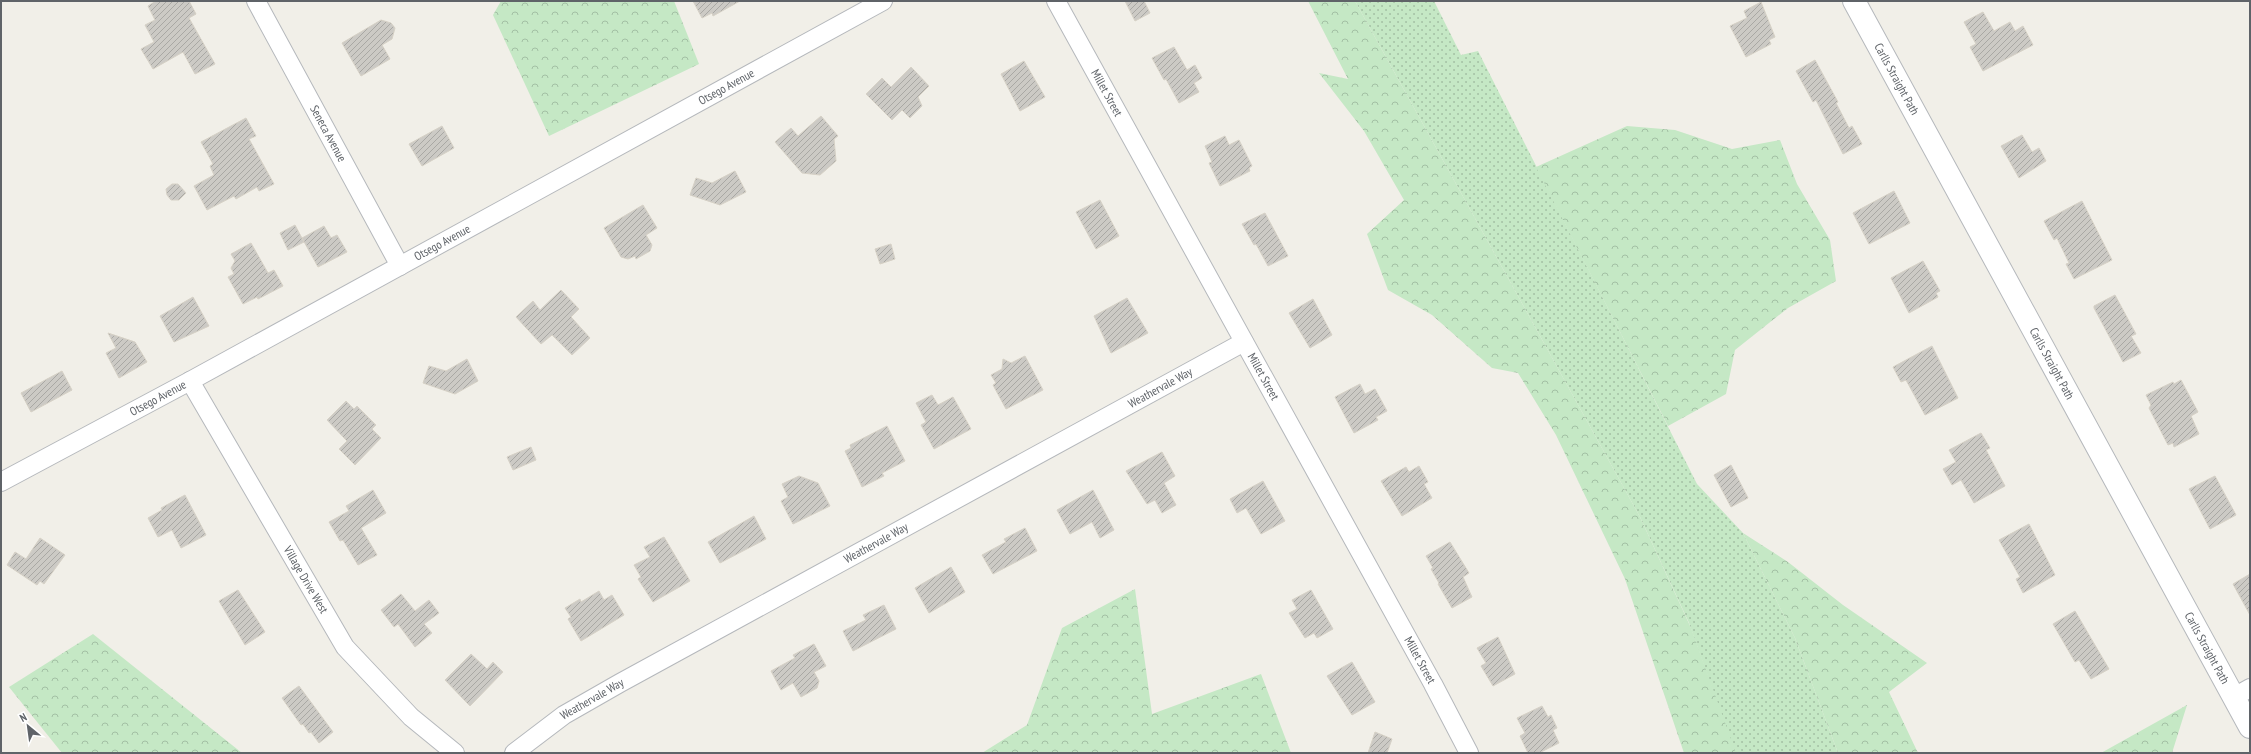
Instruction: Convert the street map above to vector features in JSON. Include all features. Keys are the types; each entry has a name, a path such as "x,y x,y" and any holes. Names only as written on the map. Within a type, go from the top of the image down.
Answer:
{"street":[{"name":"Seneca Avenue","path":"256,1 400,266"},
{"name":"Otsego Avenue","path":"1,482 190,381 883,1"},
{"name":"Millet Street","path":"1056,1 1433,684 1469,753"},
{"name":"Carlls Straight Path","path":"1854,1 2242,692 2250,727"},
{"name":"Weathervale Way","path":"514,753 564,715 620,683 1244,342"},
{"name":"Village Drive West","path":"190,381 345,647 411,717 455,753"}],"green space":[{"path":"501,1 674,1 699,64 549,136 493,15"},
{"path":"1308,1 1355,1 1640,517 1691,628 1736,753 1684,753 1625,579 1556,435 1518,373 1492,368 1432,315 1388,290 1367,234 1404,200 1364,131 1319,73 1348,79"},
{"path":"1355,1 1434,1 1461,55 1478,51 1697,484 1743,533 1795,638 1838,753 1735,753 1689,623 1640,517"},
{"path":"1627,126 1675,130 1732,149 1780,140 1797,184 1830,240 1836,281 1788,308 1735,350 1726,394 1668,426 1536,167"},
{"path":"1743,533 1788,562 1843,605 1927,663 1889,692 1918,753 1838,753 1795,638"},
{"path":"1135,589 1152,714 1261,674 1291,753 982,753 1027,725 1062,628"},
{"path":"93,634 242,753 62,753 9,687"},
{"path":"2187,705 2172,753 2101,753"}],"building":[{"path":"156,1 189,1 196,14 189,18 215,64 195,74 183,52 153,69 141,49 154,42 145,25 155,20 148,6"},
{"path":"693,1 740,1 713,16 712,13 702,18"},
{"path":"1125,1 1144,1 1150,13 1135,21"},
{"path":"1761,2 1775,37 1769,40 1771,44 1746,57 1730,26 1747,18 1744,11"},
{"path":"1983,12 1994,31 2010,22 2015,31 2023,26 2033,45 1983,71 1970,47 1976,44 1964,22"},
{"path":"381,20 391,23 395,28 392,39 382,45 390,59 361,76 342,43"},
{"path":"1174,47 1187,70 1195,65 1202,78 1194,83 1199,92 1179,103 1166,79 1164,80 1152,58"},
{"path":"1815,60 1838,102 1836,103 1849,128 1852,126 1862,144 1843,154 1816,100 1813,102 1796,71"},
{"path":"1024,61 1045,97 1020,111 1001,74"},
{"path":"911,67 929,86 918,97 922,106 910,118 902,110 892,120 866,94 882,78 891,87"},
{"path":"821,116 838,136 834,139 836,161 820,175 802,173 775,142 791,128 798,136"},
{"path":"246,118 256,136 249,139 274,184 259,191 257,187 236,199 234,196 207,210 194,186 214,175 210,166 213,164 201,142"},
{"path":"442,126 454,148 422,166 409,144"},
{"path":"2022,135 2032,152 2039,148 2046,161 2019,178 2001,146"},
{"path":"1225,136 1229,145 1239,140 1252,166 1249,168 1250,171 1220,186 1209,163 1212,162 1205,146"},
{"path":"735,171 746,192 720,205 690,195 696,178 712,183"},
{"path":"172,184 178,184 186,193 179,200 171,200 167,195 166,189"},
{"path":"1894,191 1910,223 1869,244 1853,213"},
{"path":"1100,200 1119,236 1096,249 1076,212"},
{"path":"2082,201 2112,260 2074,279 2066,264 2069,263 2057,238 2054,240 2044,221"},
{"path":"643,205 657,228 646,235 652,245 650,251 636,259 635,256 628,259 621,257 604,228"},
{"path":"1265,213 1288,256 1268,266 1256,244 1254,245 1242,224"},
{"path":"295,225 304,242 288,250 280,233"},
{"path":"324,226 331,238 337,235 347,252 318,267 302,238"},
{"path":"251,243 268,273 274,270 283,286 258,299 257,297 243,304 228,277 234,274 231,268 235,261 231,254"},
{"path":"891,244 895,259 880,264 875,249"},
{"path":"1923,261 1940,291 1936,293 1938,297 1909,313 1891,278"},
{"path":"561,290 579,309 571,317 590,338 572,355 552,335 541,344 516,317 533,301 540,310"},
{"path":"2115,295 2136,334 2131,336 2141,353 2123,362 2094,308 2094,306"},
{"path":"193,297 209,326 174,342 160,316"},
{"path":"1127,298 1148,333 1111,353 1094,316"},
{"path":"1313,299 1332,335 1310,348 1289,313"},
{"path":"108,333 135,342 147,362 119,378 106,353 116,348"},
{"path":"1932,346 1958,398 1925,415 1906,380 1901,382 1893,367"},
{"path":"1025,356 1043,390 1006,409 993,385 996,383 991,375 1002,369 1003,359 1011,363"},
{"path":"467,359 478,381 455,394 423,383 429,366 446,371"},
{"path":"62,371 72,390 31,412 21,393"},
{"path":"2181,380 2198,412 2191,416 2199,434 2174,447 2173,443 2168,445 2149,408 2151,405 2146,395 2173,382 2174,384"},
{"path":"1360,384 1365,394 1375,389 1387,411 1376,417 1378,420 1354,433 1335,397"},
{"path":"932,395 938,405 953,397 971,429 934,449 921,425 926,422 916,403"},
{"path":"346,401 354,409 357,406 376,425 372,429 381,438 355,465 339,449 347,441 327,420"},
{"path":"887,426 905,461 882,473 884,476 862,487 845,451 851,448 850,445"},
{"path":"1981,433 1990,448 1986,450 2005,486 1974,503 1961,480 1952,485 1943,469 1956,462 1949,450"},
{"path":"531,447 536,460 513,470 507,457"},
{"path":"1162,452 1175,476 1164,483 1176,505 1162,513 1155,500 1147,504 1126,471"},
{"path":"1731,465 1748,498 1731,507 1714,475"},
{"path":"1419,466 1428,482 1424,484 1432,498 1402,516 1381,481 1406,467 1409,472"},
{"path":"799,476 818,483 830,506 793,524 781,501 788,497 782,484"},
{"path":"2215,476 2236,515 2210,529 2189,489"},
{"path":"1263,481 1285,521 1261,534 1246,508 1237,513 1230,499"},
{"path":"373,490 386,513 361,528 377,555 358,565 343,540 340,541 329,522 349,511 346,506"},
{"path":"1093,490 1114,530 1100,538 1092,522 1070,534 1057,510"},
{"path":"185,495 206,535 181,548 172,530 158,537 148,518 162,510 161,508"},
{"path":"754,516 766,539 720,563 708,542"},
{"path":"2029,524 2055,575 2023,593 2016,579 2020,577 1999,540"},
{"path":"1025,528 1037,551 993,574 982,555 1006,542 1004,539"},
{"path":"664,537 690,581 653,602 638,579 641,577 634,565 650,557 644,547"},
{"path":"40,538 65,555 44,584 40,581 37,585 7,565 15,552 26,559"},
{"path":"1450,542 1469,573 1463,577 1472,597 1452,608 1438,584 1439,583 1431,569 1433,568 1426,556"},
{"path":"951,567 965,592 929,613 915,588"},
{"path":"2250,574 2250,615 2233,584"},
{"path":"238,590 265,632 245,645 219,601"},
{"path":"1311,590 1333,629 1317,638 1314,633 1305,638 1289,613 1297,609 1292,600"},
{"path":"599,591 604,600 612,595 624,615 581,641 568,619 571,617 565,608 580,599 581,602"},
{"path":"401,594 415,611 429,600 439,613 424,624 432,633 415,647 398,624 394,627 381,610"},
{"path":"884,605 896,629 853,651 843,631 866,620 863,615"},
{"path":"2075,611 2109,669 2091,679 2079,660 2075,662 2053,624"},
{"path":"1498,637 1515,674 1493,686 1481,666 1486,663 1477,648"},
{"path":"814,644 826,666 814,672 819,681 817,688 801,697 793,683 781,690 771,671 795,658 793,655"},
{"path":"471,654 487,669 493,662 503,672 470,706 445,680"},
{"path":"1352,662 1375,702 1352,715 1327,676"},
{"path":"299,686 333,732 319,743 311,732 309,733 303,724 301,725 282,698"},
{"path":"1542,706 1548,717 1551,715 1557,728 1553,730 1559,743 1539,753 1528,753 1520,736 1525,733 1517,718"},
{"path":"1375,732 1392,739 1387,753 1368,753"}]}
